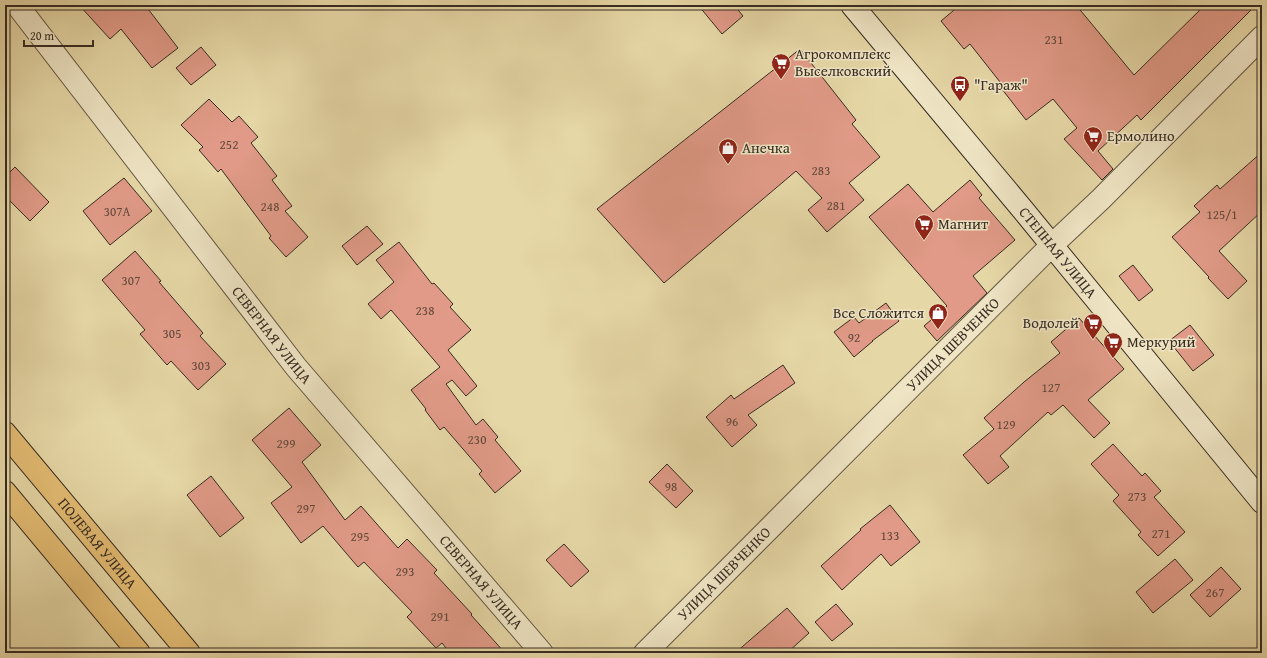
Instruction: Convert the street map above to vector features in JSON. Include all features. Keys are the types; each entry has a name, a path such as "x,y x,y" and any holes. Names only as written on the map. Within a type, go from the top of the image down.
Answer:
{"highway":[{"name":"ПОЛЕВАЯ УЛИЦА","path":"5,433 189,653"},
{"path":"5,492 139,653"}],"street":[{"name":"СЕВЕРНАЯ УЛИЦА","path":"17,5 296,367 542,653"},
{"name":"СТЕПНАЯ УЛИЦА","path":"852,5 1052,245 1262,502"},
{"name":"УЛИЦА ШЕВЧЕНКО","path":"645,653 1262,37"}],"building":[{"path":"79,5 145,5 178,48 152,68 121,29 110,39"},
{"path":"698,5 734,5 743,16 722,34"},
{"path":"960,5 1076,5 1134,75 1205,5 1256,5 1141,120 1137,115 1098,151 1113,169 1102,180 1064,139 1077,128 1053,99 1026,120 998,84 1000,82 970,44 964,49 941,21"},
{"path":"201,47 216,65 191,85 176,68"},
{"name":"Анечка","path":"800,49 856,120 852,124 880,157 849,183 864,200 827,232 808,210 822,198 796,171 664,283 597,209"},
{"path":"209,99 232,122 239,116 258,137 251,143 277,176 272,180 292,206 285,211 308,237 286,257 269,238 271,236 221,169 218,172 199,150 203,147 181,125"},
{"path":"1262,152 1262,211 1219,251 1247,281 1228,299 1172,237 1200,212 1194,206 1217,185 1220,189"},
{"path":"15,167 49,202 30,221 5,196 5,177"},
{"path":"124,178 152,211 110,245 83,211"},
{"path":"970,180 982,195 979,198 1015,240 973,276 987,293 937,341 924,326 947,306 869,217 908,184 933,212"},
{"path":"367,226 383,244 357,265 342,246"},
{"path":"399,242 432,284 434,283 453,304 450,307 471,330 448,350 477,386 466,396 452,380 446,384 476,425 483,419 498,437 495,440 521,471 495,493 479,474 482,471 444,427 440,430 411,390 440,367 391,310 381,319 368,304 394,282 376,260"},
{"path":"135,251 161,281 159,282 203,333 200,336 226,364 198,390 171,361 167,365 140,334 145,330 102,280"},
{"path":"1133,265 1153,290 1139,301 1119,276"},
{"path":"886,303 899,321 872,341 854,357 834,332 854,317 859,323"},
{"path":"1079,318 1124,369 1088,400 1110,423 1094,438 1063,405 1051,415 1048,412 1000,456 1009,467 988,484 963,455 994,429 984,418 1024,382 1060,353 1051,342"},
{"path":"1190,325 1214,355 1193,371 1169,341"},
{"path":"783,365 795,383 748,415 757,425 732,447 706,417 731,395 734,399"},
{"path":"289,408 321,445 302,462 345,520 361,506 398,548 407,539 437,570 434,573 472,614 471,615 505,653 450,653 442,643 436,648 407,617 412,612 364,562 358,567 323,526 301,543 271,503 292,487 252,440"},
{"path":"1113,444 1142,476 1145,473 1161,491 1154,497 1185,532 1158,556 1138,535 1141,532 1113,501 1119,495 1091,464"},
{"path":"667,464 693,491 676,508 649,482"},
{"path":"211,476 244,518 220,537 187,495"},
{"path":"890,505 920,542 891,566 881,554 842,590 821,566 861,530 860,529"},
{"path":"564,544 589,571 571,587 546,560"},
{"path":"1175,559 1193,580 1153,613 1136,592"},
{"path":"1221,567 1241,589 1210,617 1190,595"},
{"path":"836,604 853,624 832,641 815,622"},
{"path":"787,608 809,633 787,653 735,653"}],"place":[{"name":"Агрокомплекс Выселковский","path":"781,80"},
{"name":"\"Гараж\"","path":"960,102"},
{"name":"Ермолино","path":"1093,153"},
{"name":"Анечка","path":"728,165"},
{"name":"Магнит","path":"924,241"},
{"name":"Все Сложится","path":"938,330"},
{"name":"Водолей","path":"1093,340"},
{"name":"Меркурий","path":"1113,359"}]}
